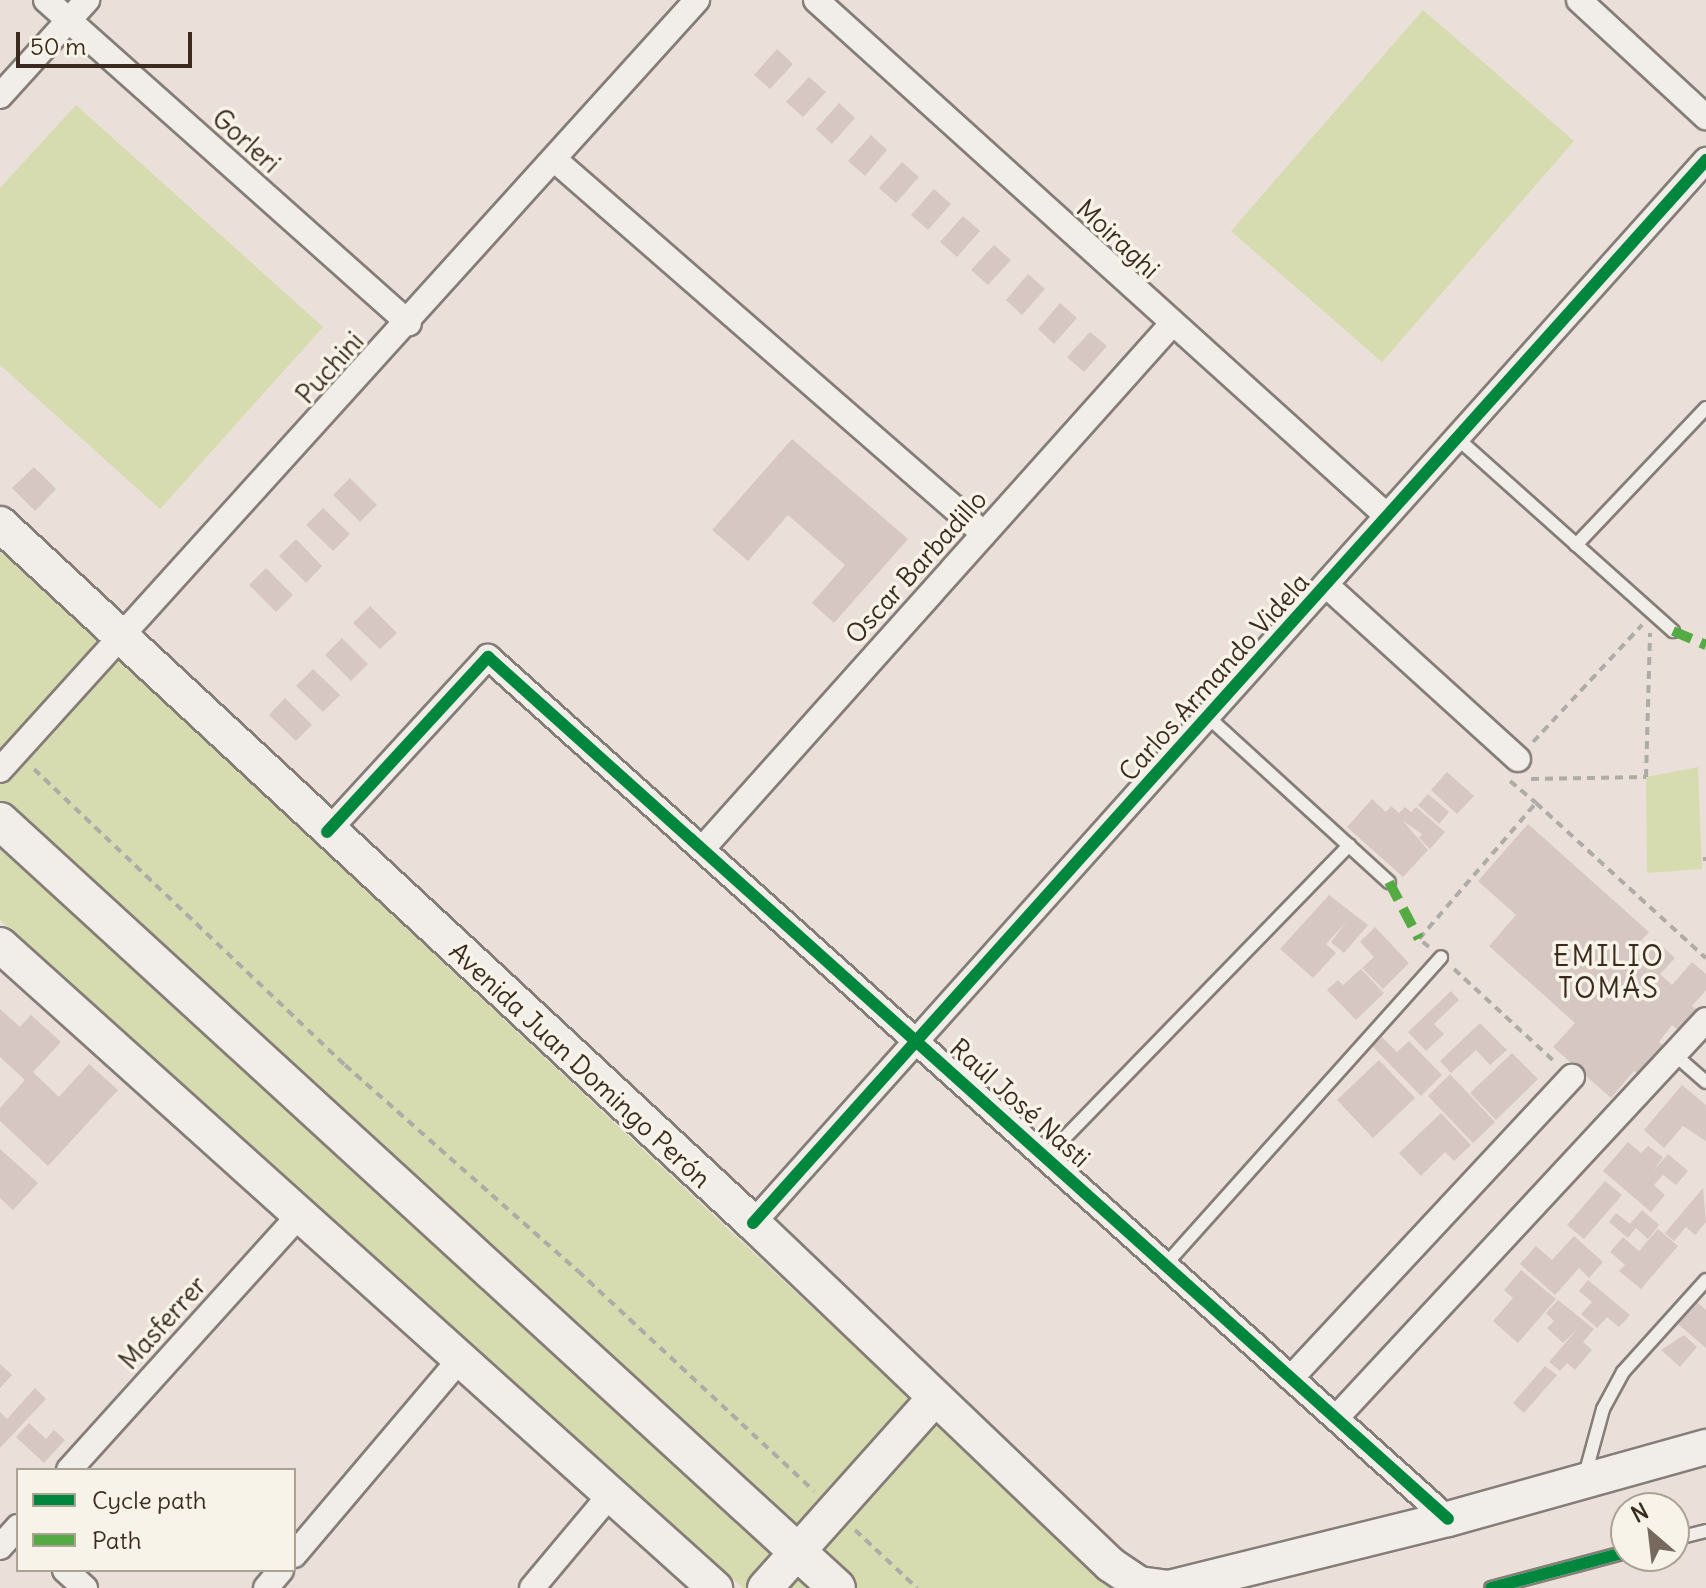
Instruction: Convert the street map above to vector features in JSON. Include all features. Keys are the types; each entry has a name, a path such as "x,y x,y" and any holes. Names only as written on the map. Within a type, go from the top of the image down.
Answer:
{"main road":[{"name":"Avenida Juan Domingo Perón","path":"0,524 327,832 753,1223 1111,1565 1139,1584 1169,1588"},
{"path":"0,821 837,1588"},
{"path":"0,945 715,1588"},
{"path":"765,1588 935,1398"},
{"path":"1169,1588 1448,1519 1706,1447"}],"street":[{"name":"Gorleri","path":"46,0 409,323"},
{"path":"0,96 87,0"},
{"name":"Moiraghi","path":"816,0 1171,325 1386,515"},
{"path":"1579,0 1706,117"},
{"name":"Puchini","path":"8,761 124,639 555,160 686,4"},
{"path":"555,160 984,534"},
{"name":"Carlos Armando Videla","path":"753,1223 1706,160"},
{"name":"Oscar Barbadillo","path":"704,847 1171,325"},
{"path":"1326,585 1513,769"},
{"name":"Raúl José Nasti","path":"327,832 488,657 704,847 1448,1519"},
{"path":"1336,1418 1706,1020"},
{"path":"1291,1378 1572,1077"},
{"name":"Masferrer","path":"71,1468 300,1214"},
{"path":"296,1553 460,1359"},
{"path":"532,1588 611,1494"},
{"path":"0,1511 16,1525"},
{"path":"0,1547 16,1529"},
{"path":"67,1572 85,1588"},
{"path":"266,1588 279,1572"}],"lane":[{"path":"1576,545 1706,408"},
{"path":"1457,438 1651,615 1673,631"},
{"path":"1208,717 1389,882"},
{"path":"1046,1157 1349,845"},
{"path":"1166,1264 1441,957"},
{"path":"1675,1055 1706,1082"},
{"path":"1583,1482 1603,1409 1623,1372 1706,1280"},
{"path":"1491,1588 1610,1556"}],"path":[{"path":"1513,769 1651,615"},
{"path":"1513,769 1646,777 1651,615"},
{"path":"8,761 578,1271 917,1588"},
{"path":"1513,769 1536,803 1706,958"},
{"path":"1536,803 1419,939 1572,1077"}],"green space":[{"path":"1423,10 1574,141 1382,362 1231,231"},
{"path":"76,105 323,327 160,509 0,365 0,188"},
{"path":"0,549 1112,1588 743,1588 0,920"},
{"path":"1698,767 1702,869 1647,873 1646,777"}],"building":[{"path":"777,49 793,64 770,89 754,75"},
{"path":"809,77 826,92 803,117 786,102"},
{"path":"839,103 855,118 832,144 816,129"},
{"path":"871,135 887,150 865,176 848,161"},
{"path":"902,162 919,177 896,203 879,188"},
{"path":"934,189 951,204 928,230 911,215"},
{"path":"963,216 980,231 957,257 940,242"},
{"path":"994,245 1011,260 988,285 971,270"},
{"path":"1028,274 1045,289 1022,315 1006,300"},
{"path":"1060,303 1077,318 1054,344 1038,329"},
{"path":"1090,332 1107,346 1084,372 1067,357"},
{"path":"792,439 908,539 834,623 812,603 845,565 788,515 748,561 712,530"},
{"path":"34,467 56,489 35,511 12,488"},
{"path":"350,478 377,505 360,522 333,495"},
{"path":"323,508 350,534 333,551 306,525"},
{"path":"296,539 322,566 306,583 279,556"},
{"path":"266,568 293,595 276,612 249,585"},
{"path":"370,606 397,633 380,649 353,623"},
{"path":"342,638 368,664 351,681 325,655"},
{"path":"313,669 340,695 323,712 296,686"},
{"path":"285,698 312,725 296,741 269,715"},
{"path":"1447,772 1474,796 1457,814 1431,790"},
{"path":"1428,794 1449,812 1439,824 1418,805"},
{"path":"1372,799 1386,812 1391,806 1399,813 1405,807 1411,812 1416,807 1445,832 1430,849 1419,838 1422,834 1403,821 1428,850 1403,877 1347,827"},
{"path":"1528,824 1649,932 1633,949 1640,955 1654,939 1675,958 1660,974 1672,985 1692,962 1706,974 1706,990 1692,1006 1699,1011 1680,1032 1672,1025 1659,1042 1666,1048 1641,1076 1634,1071 1611,1098 1553,1047 1575,1023 1489,946 1516,915 1478,881"},
{"path":"1329,895 1368,925 1344,953 1331,942 1347,921 1326,944 1336,953 1313,978 1280,949"},
{"path":"1375,927 1409,963 1383,989 1362,968 1374,957 1360,942"},
{"path":"1361,969 1384,993 1356,1020 1327,990 1338,980 1343,985"},
{"path":"1451,991 1459,1000 1434,1024 1444,1034 1426,1051 1408,1032"},
{"path":"0,1009 20,1027 31,1015 61,1042 33,1072 59,1097 89,1064 118,1090 48,1166 0,1121 0,1108 25,1080 0,1057"},
{"path":"1480,1023 1507,1050 1490,1065 1476,1050 1451,1073 1440,1061"},
{"path":"1382,1037 1397,1052 1409,1041 1442,1075 1421,1096 1372,1046"},
{"path":"1512,1053 1538,1079 1496,1120 1470,1093"},
{"path":"1379,1060 1415,1098 1373,1138 1337,1100"},
{"path":"1450,1074 1495,1122 1473,1143 1428,1096"},
{"path":"1682,1085 1706,1105 1706,1141 1683,1126 1664,1148 1644,1130"},
{"path":"1441,1113 1471,1145 1454,1161 1445,1152 1421,1176 1399,1153"},
{"path":"1628,1142 1641,1153 1648,1146 1663,1157 1653,1171 1668,1154 1688,1171 1676,1185 1663,1175 1654,1185 1665,1195 1651,1212 1603,1171"},
{"path":"0,1149 38,1183 13,1210 0,1198"},
{"path":"1605,1181 1622,1195 1584,1239 1567,1225"},
{"path":"1703,1188 1706,1222 1695,1235 1686,1227 1674,1241 1665,1233"},
{"path":"1642,1210 1659,1225 1648,1239 1636,1228 1628,1238 1609,1222 1616,1213 1630,1224"},
{"path":"1658,1229 1678,1246 1641,1289 1619,1271 1625,1265 1610,1252 1623,1237 1639,1251"},
{"path":"1574,1236 1603,1262 1589,1278 1579,1268 1555,1295 1520,1264 1536,1246 1552,1260"},
{"path":"1521,1270 1556,1299 1518,1343 1493,1321 1513,1298 1504,1290"},
{"path":"1588,1280 1630,1315 1619,1327 1607,1317 1597,1328 1581,1314 1592,1302 1579,1291"},
{"path":"1558,1300 1594,1329 1583,1342 1592,1350 1575,1370 1567,1363 1560,1371 1549,1362 1578,1328 1563,1343 1547,1328 1554,1321 1546,1313"},
{"path":"1697,1302 1706,1310 1706,1348 1678,1324"},
{"path":"1684,1335 1697,1347 1680,1367 1661,1350"},
{"path":"0,1364 12,1375 0,1388"},
{"path":"1545,1366 1557,1375 1524,1413 1513,1403"},
{"path":"35,1388 46,1399 0,1448 0,1412 7,1419"},
{"path":"29,1423 46,1439 54,1430 65,1440 44,1463 16,1437"}],"marked path":[{"path":"1673,631 1706,645"},
{"path":"1389,882 1419,939"}],"cycle path":[{"path":"753,1223 1706,160"},
{"path":"327,832 488,657 1448,1519"},
{"path":"1491,1588 1610,1556"}],"district":[{"name":"EMILIO TOMÁS","path":"1609,972"}]}
